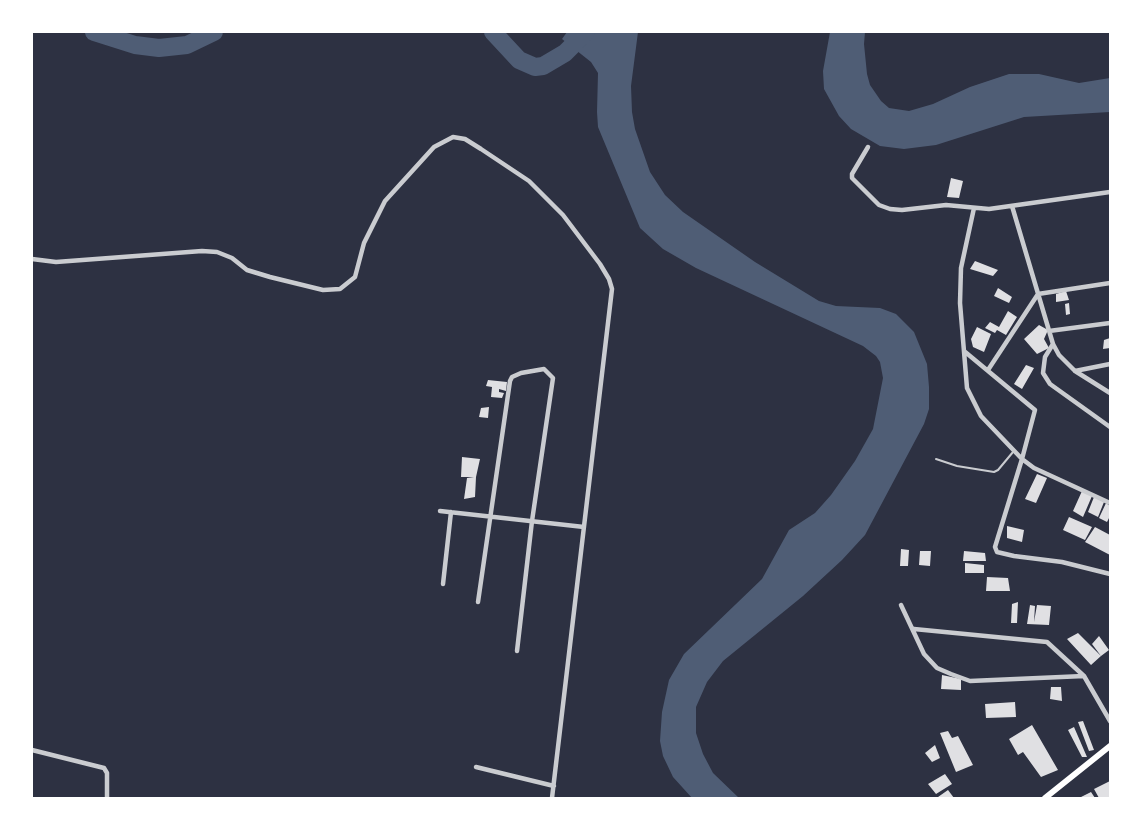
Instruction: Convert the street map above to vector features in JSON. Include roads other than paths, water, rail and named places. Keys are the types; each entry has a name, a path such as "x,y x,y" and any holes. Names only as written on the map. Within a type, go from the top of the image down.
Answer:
{"main road":[{"path":"1045,798 1110,746"}],"street":[{"path":"32,259 56,262 202,250 217,252 232,258 248,270 270,277 323,290 340,289 355,277 364,243 376,216 396,187 434,147 453,136 465,139 529,182 563,215 609,279 612,289 552,798"},
{"path":"868,147 852,174 852,178 884,208 903,210 946,205 989,209 1110,192"},
{"path":"1012,206 1053,344 1059,355 1075,371 1110,393"},
{"path":"974,208 961,268 960,303 967,388 981,417 1022,459 1034,468 1110,503"},
{"path":"988,370 1038,294 1110,283"},
{"path":"1049,331 1110,323"},
{"path":"1053,344 1045,357 1043,373 1050,384 1110,427"},
{"path":"964,351 1035,410 995,547 997,552 1001,555 1062,562 1110,574"},
{"path":"1075,371 1110,364"},
{"path":"478,602 510,381 512,377 521,373 544,369 553,378 532,521 517,651"},
{"path":"440,512 584,527"},
{"path":"443,584 451,513"},
{"path":"901,605 914,628 924,654 937,668 970,681 1084,676"},
{"path":"914,628 1047,642 1084,676 1110,721"},
{"path":"32,750 104,768 107,773 107,798"},
{"path":"476,767 554,786"}],"lane":[{"path":"936,459 957,466 994,472 1014,451"}],"water":[{"path":"567,32 638,32 631,86 635,129 650,172 665,195 683,212 755,262 819,301 836,306 880,308 896,314 914,332 927,364 929,409 924,424 865,535 803,596 723,661 707,682 696,707 696,733 703,754 713,773 739,798 692,798 673,777 663,756 660,741 662,712 669,680 684,654 762,579 789,530 815,513 855,461 873,429 883,378 880,362 863,346 696,268 663,249 640,228 598,127 598,73 591,62 562,39"},
{"path":"830,32 865,32 864,44 870,85 889,108 909,111 1009,74 1039,74 1079,83 1110,78 1110,112 1024,117 936,145 904,149 880,146 851,129 839,116 824,89 823,71"}],"waterway":[{"path":"94,32 135,45 159,48 187,45 214,32"},
{"path":"493,32 519,60 535,67 543,66 565,53 586,32"}]}
